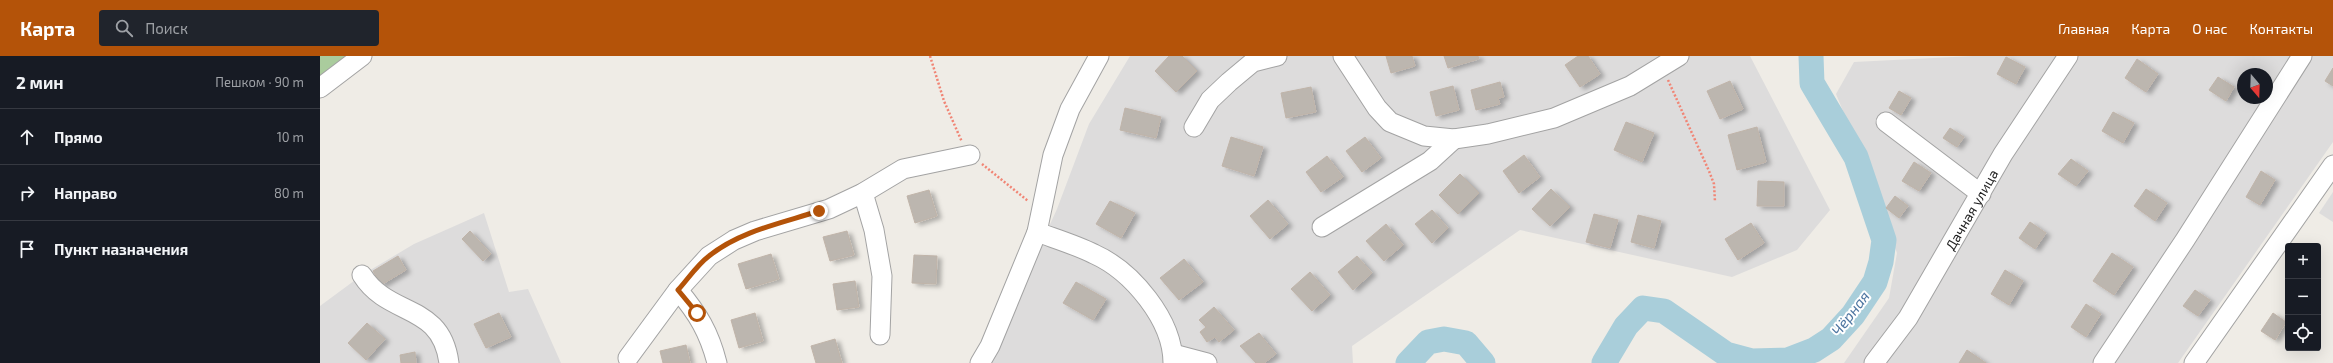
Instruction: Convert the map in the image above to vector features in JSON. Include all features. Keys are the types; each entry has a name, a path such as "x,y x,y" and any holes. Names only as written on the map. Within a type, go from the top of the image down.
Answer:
{"street":[{"path":"320,88 362,56"},
{"path":"980,363 990,346 1037,232 1053,155 1070,109 1099,56"},
{"path":"1194,127 1210,100 1253,62 1277,56"},
{"path":"1343,56 1377,108 1390,122 1424,136 1454,139 1488,134 1554,118 1624,89 1663,67 1679,56"},
{"name":"Дачная улица","path":"1874,363 1908,318 2003,154 2068,56"},
{"path":"2103,363 2185,240 2302,56"},
{"path":"1886,122 1981,194"},
{"path":"1322,227 1430,161 1454,139"},
{"path":"628,358 678,290 708,256 734,240 755,231 829,209 863,193 903,168 970,155"},
{"path":"2194,363 2333,165"},
{"path":"863,193 874,230 882,276 880,335"},
{"path":"1037,232 1095,254 1117,268 1152,303 1173,358 1207,363"},
{"path":"362,275 368,285 384,299 428,320 440,332 449,363"},
{"path":"678,290 697,313 711,340 717,363"}],"path":[{"path":"1663,67 1709,171 1714,184 1715,202"}],"shaded area":[{"path":"1130,56 1750,56 1830,210 1797,250 1732,277 1520,230 1352,346 1353,363 987,363 1057,209 1089,124"},
{"path":"1973,56 2333,56 2333,142 2178,363 1844,363 1889,298 1897,253 1867,169 1836,94 1854,62"},
{"path":"2333,192 2333,222 2319,213"},
{"path":"484,213 509,292 528,289 561,363 320,363 320,306 362,275 414,244"}],"green space":[{"path":"320,56 352,56 320,80"}],"building":[{"path":"1169,56 1182,56 1197,71 1176,92 1155,71"},
{"path":"1386,56 1412,56 1415,66 1391,73"},
{"path":"1444,56 1478,56 1479,59 1448,68"},
{"path":"1578,56 1588,56 1600,74 1580,87 1565,65"},
{"path":"2006,57 2025,67 2016,84 1997,74"},
{"path":"2137,59 2158,74 2146,92 2125,78"},
{"path":"2333,68 2333,86 2325,81"},
{"path":"2218,77 2234,87 2226,101 2209,90"},
{"path":"1730,81 1743,109 1720,119 1707,91"},
{"path":"1500,82 1504,97 1498,98 1500,104 1476,110 1471,90"},
{"path":"1453,86 1459,110 1436,116 1430,92"},
{"path":"1311,87 1316,112 1286,118 1281,93"},
{"path":"1899,91 1911,98 1901,115 1889,108"},
{"path":"1125,108 1161,117 1156,138 1120,130"},
{"path":"2113,112 2134,123 2123,143 2102,131"},
{"path":"1626,122 1654,133 1642,162 1614,150"},
{"path":"1757,127 1766,162 1737,170 1728,135"},
{"path":"1950,128 1964,137 1957,147 1943,138"},
{"path":"1231,137 1263,147 1254,176 1222,166"},
{"path":"1365,137 1381,158 1362,172 1346,151"},
{"path":"1524,155 1540,177 1519,193 1503,171"},
{"path":"1327,156 1343,177 1321,192 1306,172"},
{"path":"2071,159 2088,171 2076,186 2058,174"},
{"path":"1914,162 1931,173 1919,191 1902,181"},
{"path":"2261,171 2275,180 2260,205 2246,197"},
{"path":"1460,174 1479,193 1458,214 1439,195"},
{"path":"1758,181 1784,182 1784,206 1757,206"},
{"path":"1551,189 1570,207 1550,226 1532,209"},
{"path":"2146,189 2167,203 2155,221 2134,206"},
{"path":"929,190 937,216 915,223 907,196"},
{"path":"1895,196 1908,206 1899,218 1886,208"},
{"path":"1268,200 1288,224 1270,239 1250,216"},
{"path":"1110,201 1135,213 1121,238 1096,224"},
{"path":"1432,210 1448,228 1432,243 1415,224"},
{"path":"1594,214 1618,220 1610,248 1586,242"},
{"path":"1638,215 1661,221 1654,248 1631,242"},
{"path":"2030,222 2046,233 2035,249 2019,238"},
{"path":"1751,223 1764,243 1738,260 1725,239"},
{"path":"1386,224 1403,245 1384,261 1366,241"},
{"path":"470,231 491,254 483,261 462,239"},
{"path":"847,231 854,255 830,261 823,237"},
{"path":"2112,253 2133,267 2114,295 2093,281"},
{"path":"771,254 779,279 746,289 738,264"},
{"path":"914,255 937,256 936,284 912,283"},
{"path":"398,256 406,270 381,285 373,271"},
{"path":"1357,256 1372,273 1353,290 1338,272"},
{"path":"1184,259 1203,282 1179,300 1160,278"},
{"path":"2005,270 2023,281 2009,305 1991,294"},
{"path":"1310,272 1330,295 1312,311 1291,289"},
{"path":"855,281 859,307 837,310 833,284"},
{"path":"1076,282 1106,299 1093,320 1063,303"},
{"path":"2195,290 2210,300 2198,316 2183,306"},
{"path":"2086,304 2101,314 2086,337 2071,327"},
{"path":"1214,307 1234,330 1219,342 1215,337 1207,342 1200,332 1206,327 1199,320"},
{"path":"499,313 511,337 486,348 474,324"},
{"path":"755,313 763,341 739,348 731,320"},
{"path":"2273,313 2285,321 2275,340 2261,331"},
{"path":"367,323 385,339 366,360 348,343"},
{"path":"1259,333 1276,354 1264,363 1256,363 1240,346"},
{"path":"835,339 842,363 816,363 811,346"},
{"path":"686,345 690,363 663,363 660,351"},
{"path":"1967,350 1986,363 1959,363"},
{"path":"415,352 416,363 401,363 400,355"}],"waterway":[{"name":"Чёрная","path":"1604,363 1626,326 1643,308 1664,311 1726,354 1752,361 1788,360 1814,350 1831,339 1853,315 1875,282 1881,262 1884,240 1856,157 1812,83 1811,56"},
{"name":"Чёрная","path":"1408,363 1428,342 1444,339 1466,343 1483,363"}],"route":[{"path":"697,313 678,290 708,256 734,240 755,231 819,211"}]}
